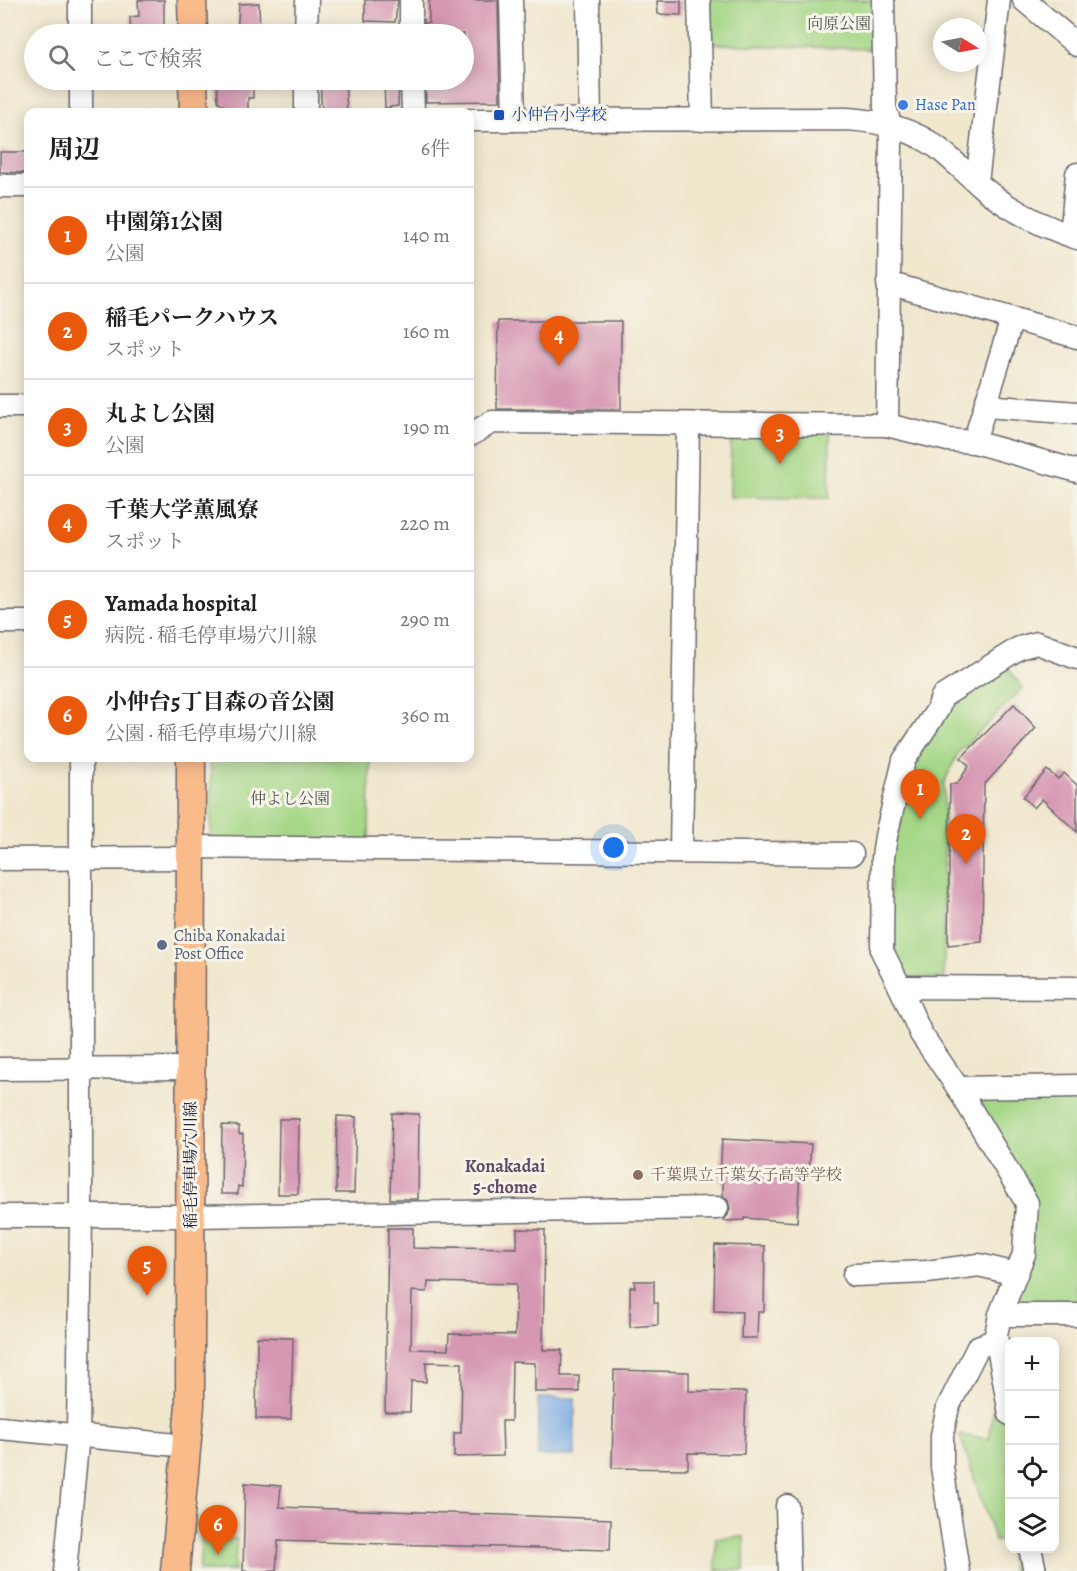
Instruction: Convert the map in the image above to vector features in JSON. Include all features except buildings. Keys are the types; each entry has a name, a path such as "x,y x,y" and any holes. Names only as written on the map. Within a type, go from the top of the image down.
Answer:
{"main road":[{"path":"192,0 193,24"},
{"path":"193,90 194,108"},
{"name":"稲毛停車場穴川線","path":"175,1571 190,1405 191,762"}],"street":[{"path":"80,0 81,24"},
{"path":"306,24 307,0"},
{"path":"411,0 411,24"},
{"path":"511,0 514,120"},
{"path":"588,0 590,120"},
{"path":"699,0 702,120"},
{"path":"883,0 885,107 890,125 887,424"},
{"path":"977,182 999,0"},
{"path":"1024,0 1077,45"},
{"path":"81,90 81,108"},
{"path":"306,90 306,108"},
{"path":"412,90 413,108"},
{"path":"474,120 847,119 875,121 909,131 937,147 977,182 1022,214 1074,238 1077,174"},
{"path":"0,186 24,186"},
{"path":"888,283 1077,337"},
{"path":"974,442 1012,319"},
{"path":"0,406 24,406"},
{"path":"985,406 1077,413"},
{"path":"474,433 492,422 887,424 948,440 974,442 1077,471"},
{"path":"681,852 688,424"},
{"path":"0,622 24,622"},
{"path":"1006,1391 996,1335 1000,1315 1024,1254 1027,1203 958,1088 921,1034 882,951 886,836 904,759 938,709 942,697 1019,648 1037,643 1077,658"},
{"path":"65,1571 78,1436 81,1215 81,762"},
{"path":"0,859 81,860 191,853 852,854"},
{"path":"900,987 1077,988 1077,1005"},
{"path":"0,1069 191,1068"},
{"path":"958,1088 1077,1086"},
{"path":"0,1216 190,1216 717,1208"},
{"path":"854,1275 927,1272 979,1265 1016,1274"},
{"path":"1000,1315 1077,1315"},
{"path":"958,1571 942,1467 942,1435 948,1407 978,1347 996,1340"},
{"path":"0,1428 187,1446"},
{"path":"787,1506 789,1571"},
{"path":"1031,1553 1035,1571"}],"green space":[{"name":"向原公園","path":"706,0 875,0 876,43 869,49 715,44 707,35"},
{"path":"731,430 830,431 829,498 730,497"},
{"path":"1008,668 1023,688 958,753 944,783 944,979 904,977 889,950 890,855 908,763 945,703"},
{"name":"仲よし公園","path":"211,762 370,762 369,841 211,840"},
{"path":"1077,1093 1077,1309 1016,1310 1012,1301 1032,1238 975,1104 978,1097"},
{"path":"998,1380 1005,1419 1005,1540 995,1541 960,1435 989,1439"},
{"path":"202,1536 237,1539 234,1571 199,1571"},
{"path":"744,1537 744,1570 716,1570 716,1538"},
{"path":"1009,1553 1030,1553 1033,1571 1012,1571"}],"water":[{"path":"538,1398 575,1398 575,1456 538,1456"}],"place":[{"name":"Hase Pan","path":"903,105"},
{"name":"小仲台小学校","path":"499,115"},
{"name":"千葉大学薫風寮","path":"559,366"},
{"name":"丸よし公園","path":"780,464"},
{"name":"中園第1公園","path":"920,819"},
{"name":"稲毛パークハウス","path":"966,864"},
{"name":"Chiba Konakadai Post Office","path":"162,945"},
{"name":"千葉県立千葉女子高等学校","path":"638,1175"},
{"name":"Yamada hospital","path":"147,1296"},
{"name":"小仲台5丁目森の音公園","path":"218,1555"}],"district":[{"name":"Konakadai 5-chome","path":"505,1176"}]}
